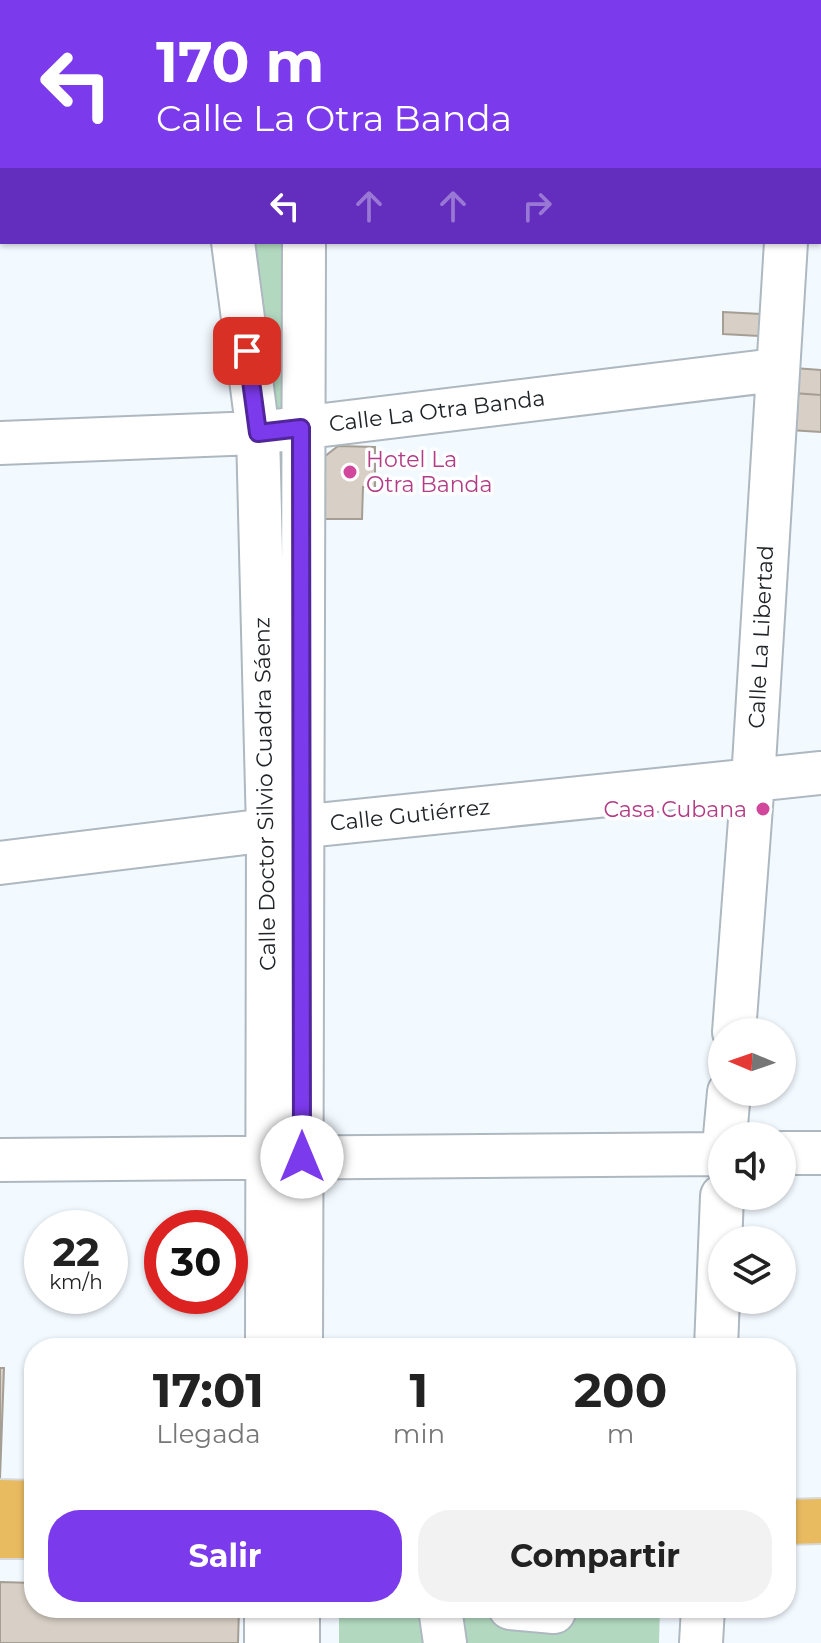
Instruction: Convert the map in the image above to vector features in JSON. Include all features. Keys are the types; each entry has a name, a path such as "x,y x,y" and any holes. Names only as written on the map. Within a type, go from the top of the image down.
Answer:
{"highway":[{"path":"0,1502 24,1503"},
{"path":"796,1522 821,1521"},
{"path":"0,1536 24,1536"}],"street":[{"name":"Calle Doctor Silvio Cuadra Sáenz","path":"233,244 258,433 284,828"},
{"name":"Calle Doctor Silvio Cuadra Sáenz","path":"300,1338 285,1157 284,828 301,428 304,244"},
{"name":"Calle La Libertad","path":"735,1018 786,244"},
{"name":"Calle La Otra Banda","path":"0,443 258,433 776,370"},
{"name":"Calle Gutiérrez","path":"0,863 284,828 821,773"},
{"path":"796,1153 821,1153"},
{"path":"0,1160 708,1154"},
{"name":"Calle Doctor Silvio Cuadra Sáenz","path":"268,1338 285,1157"},
{"path":"716,1338 721,1210"},
{"path":"266,1618 266,1643"},
{"path":"298,1618 298,1643"},
{"path":"441,1618 445,1643"},
{"path":"701,1643 702,1618"}],"green space":[{"path":"247,244 290,244 288,409 265,406"},
{"path":"339,1618 660,1618 659,1643 339,1643"}],"building":[{"path":"723,312 761,314 759,336 723,334"},
{"path":"794,368 821,370 821,395 793,393"},
{"path":"793,393 821,395 821,432 790,430"},
{"name":"Hotel La Otra Banda","path":"338,446 375,447 375,487 363,487 362,519 324,519 324,457"},
{"path":"0,1368 4,1368 0,1479"},
{"path":"0,1582 24,1583 24,1618 239,1618 238,1643 0,1643"}],"place":[{"name":"Hotel La Otra Banda","path":"350,472"},
{"name":"Casa Cubana","path":"763,809"}],"route":[{"path":"247,351 258,433 301,428 302,1157"}]}
